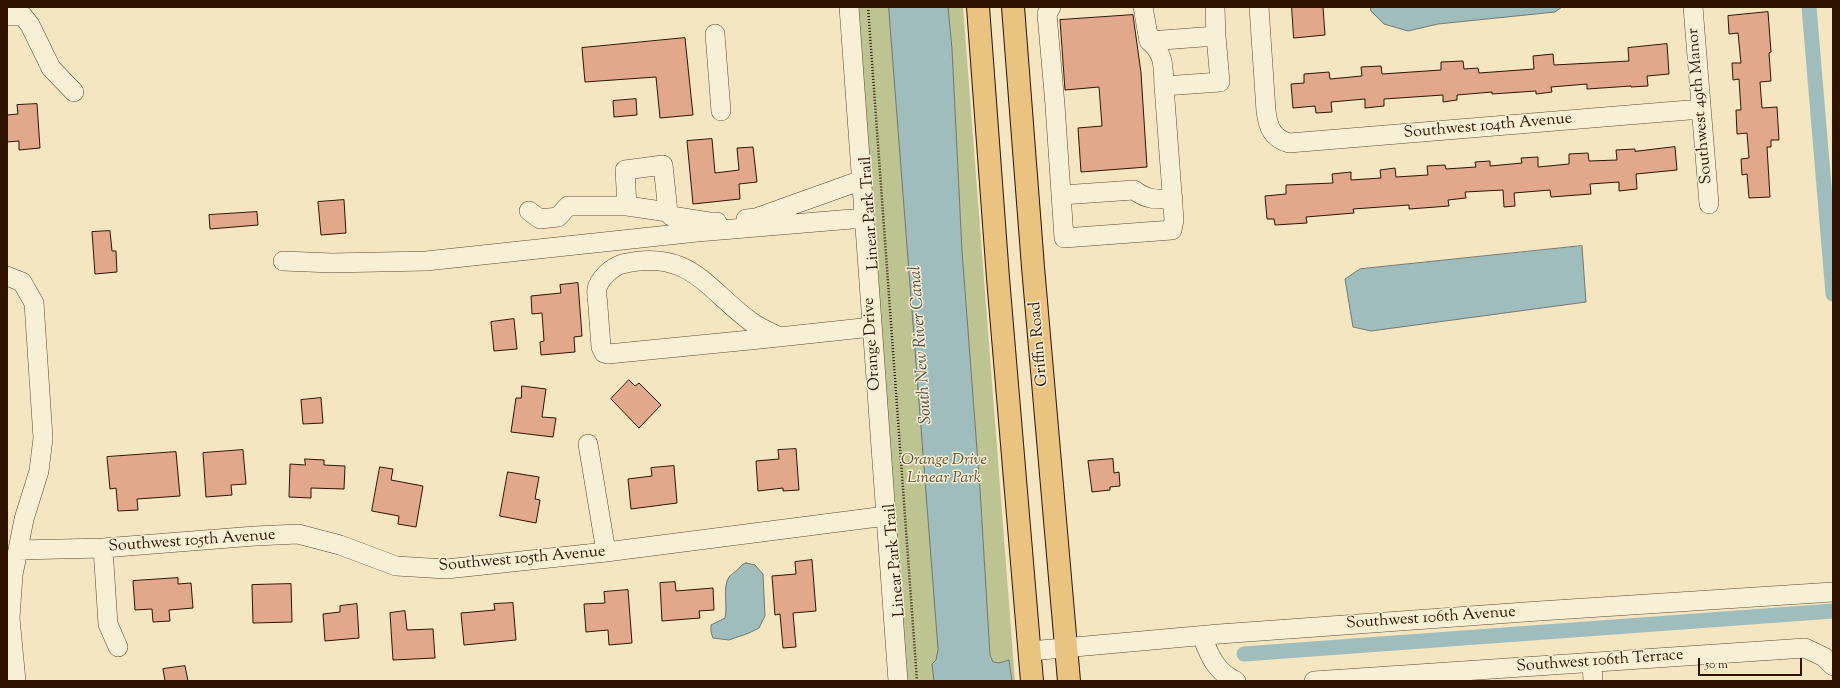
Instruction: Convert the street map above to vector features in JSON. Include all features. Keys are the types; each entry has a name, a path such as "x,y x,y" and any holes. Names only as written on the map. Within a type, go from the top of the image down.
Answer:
{"main road":[{"path":"978,7 1032,681"},
{"name":"Griffin Road","path":"1013,7 1033,267 1068,681"}],"street":[{"name":"Orange Drive","path":"849,7 898,681"},
{"path":"1051,7 1047,14 1064,238 1172,230 1174,220 1173,198 1163,60 1158,48 1149,41 1143,7"},
{"path":"1164,86 1220,82 1215,7"},
{"name":"Southwest 104th Avenue","path":"1259,7 1266,111 1273,142 1297,143 1701,109"},
{"name":"Southwest 49th Manor","path":"1693,7 1709,204"},
{"path":"7,16 23,16 30,25 51,68 74,92"},
{"path":"715,34 721,111"},
{"path":"1149,41 1216,36"},
{"path":"627,206 625,170 663,165 668,212 671,216 709,222 756,218 862,180"},
{"path":"1062,196 1134,190 1147,198 1173,198"},
{"path":"529,211 540,219 558,217 568,206 627,206 668,212"},
{"path":"283,261 332,263 426,261 697,232 864,218"},
{"path":"780,337 751,322 698,276 677,264 653,260 618,265 611,269 597,288 600,347 604,353 608,354 780,337 872,327"},
{"path":"14,279 34,303 43,438 39,471 24,519 13,575 10,618 16,681"},
{"path":"588,444 606,552"},
{"name":"Southwest 105th Avenue","path":"18,550 103,548 298,534 340,545 396,566 446,569 606,552 886,516"},
{"path":"103,548 108,624 118,647"},
{"name":"Southwest 106th Avenue","path":"1030,651 1202,636 1523,612 1833,592"},
{"path":"1202,636 1209,655 1218,669 1228,678 1236,681"},
{"name":"Southwest 106th Terrace","path":"1314,681 1592,672 1805,648 1824,658 1833,666"}],"path":[{"name":"Linear Park Trail","path":"868,7 917,681"}],"green space":[{"name":"Orange Drive Linear Park","path":"856,7 963,7 1015,681 905,681"}],"water":[{"name":"South New River Canal","path":"889,7 948,7 952,49 962,251 980,489 990,655 993,662 999,663 1009,660 1012,681 934,681 932,664 936,660 938,650"},
{"path":"1371,7 1562,7 1555,12 1438,24 1408,31 1384,24 1371,11"},
{"path":"1582,246 1586,302 1371,331 1353,327 1345,279 1360,269"},
{"path":"746,563 755,565 763,574 765,616 759,628 749,633 729,640 713,638 711,625 725,618 725,591 727,581 731,575"}],"building":[{"path":"1292,7 1323,7 1325,35 1294,38"},
{"path":"1768,12 1771,52 1769,53 1771,81 1760,82 1762,108 1777,107 1779,140 1771,140 1771,147 1767,147 1770,197 1749,198 1747,174 1742,175 1741,159 1749,158 1747,133 1737,134 1736,110 1741,110 1739,79 1733,80 1732,63 1741,63 1738,33 1729,34 1728,16"},
{"path":"1133,15 1141,73 1147,167 1081,172 1078,128 1102,126 1099,87 1065,90 1060,20"},
{"path":"685,38 693,115 660,118 656,77 585,82 582,48"},
{"path":"1667,44 1669,74 1647,76 1648,86 1587,89 1587,84 1551,87 1552,92 1536,94 1536,91 1492,94 1492,92 1457,95 1457,100 1443,102 1443,95 1384,99 1384,106 1365,108 1365,99 1331,102 1332,112 1316,113 1315,106 1293,108 1291,84 1304,83 1304,74 1329,72 1330,79 1362,76 1361,67 1381,66 1382,74 1441,70 1441,62 1463,61 1464,69 1478,68 1479,73 1534,69 1533,56 1553,54 1554,65 1629,61 1628,48"},
{"path":"636,99 637,115 614,117 613,101"},
{"path":"37,104 40,148 19,150 19,141 7,142 7,115 18,114 17,105"},
{"path":"712,139 715,173 739,170 737,148 753,147 757,182 739,184 740,199 693,204 687,141"},
{"path":"1675,147 1677,170 1636,174 1637,189 1619,191 1619,182 1590,184 1591,194 1551,197 1550,190 1514,193 1515,206 1504,207 1503,190 1465,192 1466,198 1448,200 1449,206 1409,209 1409,205 1353,209 1354,213 1306,217 1307,223 1275,225 1274,219 1267,219 1265,196 1286,194 1286,185 1333,183 1332,174 1351,172 1351,180 1381,178 1380,170 1395,168 1396,177 1428,175 1427,166 1445,165 1446,169 1476,167 1475,162 1490,161 1490,166 1522,163 1521,158 1538,157 1538,167 1569,164 1569,154 1588,153 1589,161 1617,160 1616,150 1635,149 1635,151"},
{"path":"344,200 346,233 321,235 318,202"},
{"path":"257,212 258,225 210,229 209,215"},
{"path":"110,231 112,251 116,251 117,272 95,274 92,232"},
{"path":"578,283 582,336 574,337 575,352 541,355 540,342 544,341 542,313 532,314 531,296 561,293 560,285"},
{"path":"514,319 517,349 494,351 491,322"},
{"path":"629,380 635,386 639,383 661,405 639,428 611,399"},
{"path":"522,386 546,389 542,417 556,418 553,437 511,432 516,398 521,398"},
{"path":"321,398 323,423 303,424 301,400"},
{"path":"796,449 799,490 783,491 783,488 758,491 756,461 779,459 778,450"},
{"path":"243,450 246,484 231,485 232,495 206,497 203,453"},
{"path":"176,452 180,496 137,499 138,510 118,511 116,488 110,489 107,457"},
{"path":"305,459 324,460 324,465 345,466 344,489 311,488 311,498 289,497 290,464 305,465"},
{"path":"1113,459 1114,473 1119,472 1120,486 1110,487 1110,490 1092,492 1088,461"},
{"path":"674,466 677,503 631,509 628,479 652,476 651,468"},
{"path":"380,467 393,469 391,480 423,486 416,527 398,524 399,516 372,511"},
{"path":"508,472 539,477 535,499 540,500 536,523 500,516"},
{"path":"812,560 816,611 793,613 796,647 783,648 780,614 775,615 772,576 796,574 795,562"},
{"path":"178,578 178,584 191,583 193,608 169,610 170,621 153,622 152,609 135,610 133,581"},
{"path":"675,582 676,591 713,588 714,610 699,611 700,618 662,621 660,583"},
{"path":"291,584 292,622 253,623 252,585"},
{"path":"628,590 632,643 609,645 608,630 586,632 584,604 605,603 604,592"},
{"path":"513,603 516,640 464,645 461,613 495,610 494,604"},
{"path":"357,604 359,638 325,641 323,614 340,612 340,606"},
{"path":"405,611 407,630 433,629 435,658 393,660 390,613"},
{"path":"185,666 188,681 165,681 163,669"}],"waterway":[{"path":"1809,7 1833,294"},
{"path":"1244,654 1833,611"}]}
